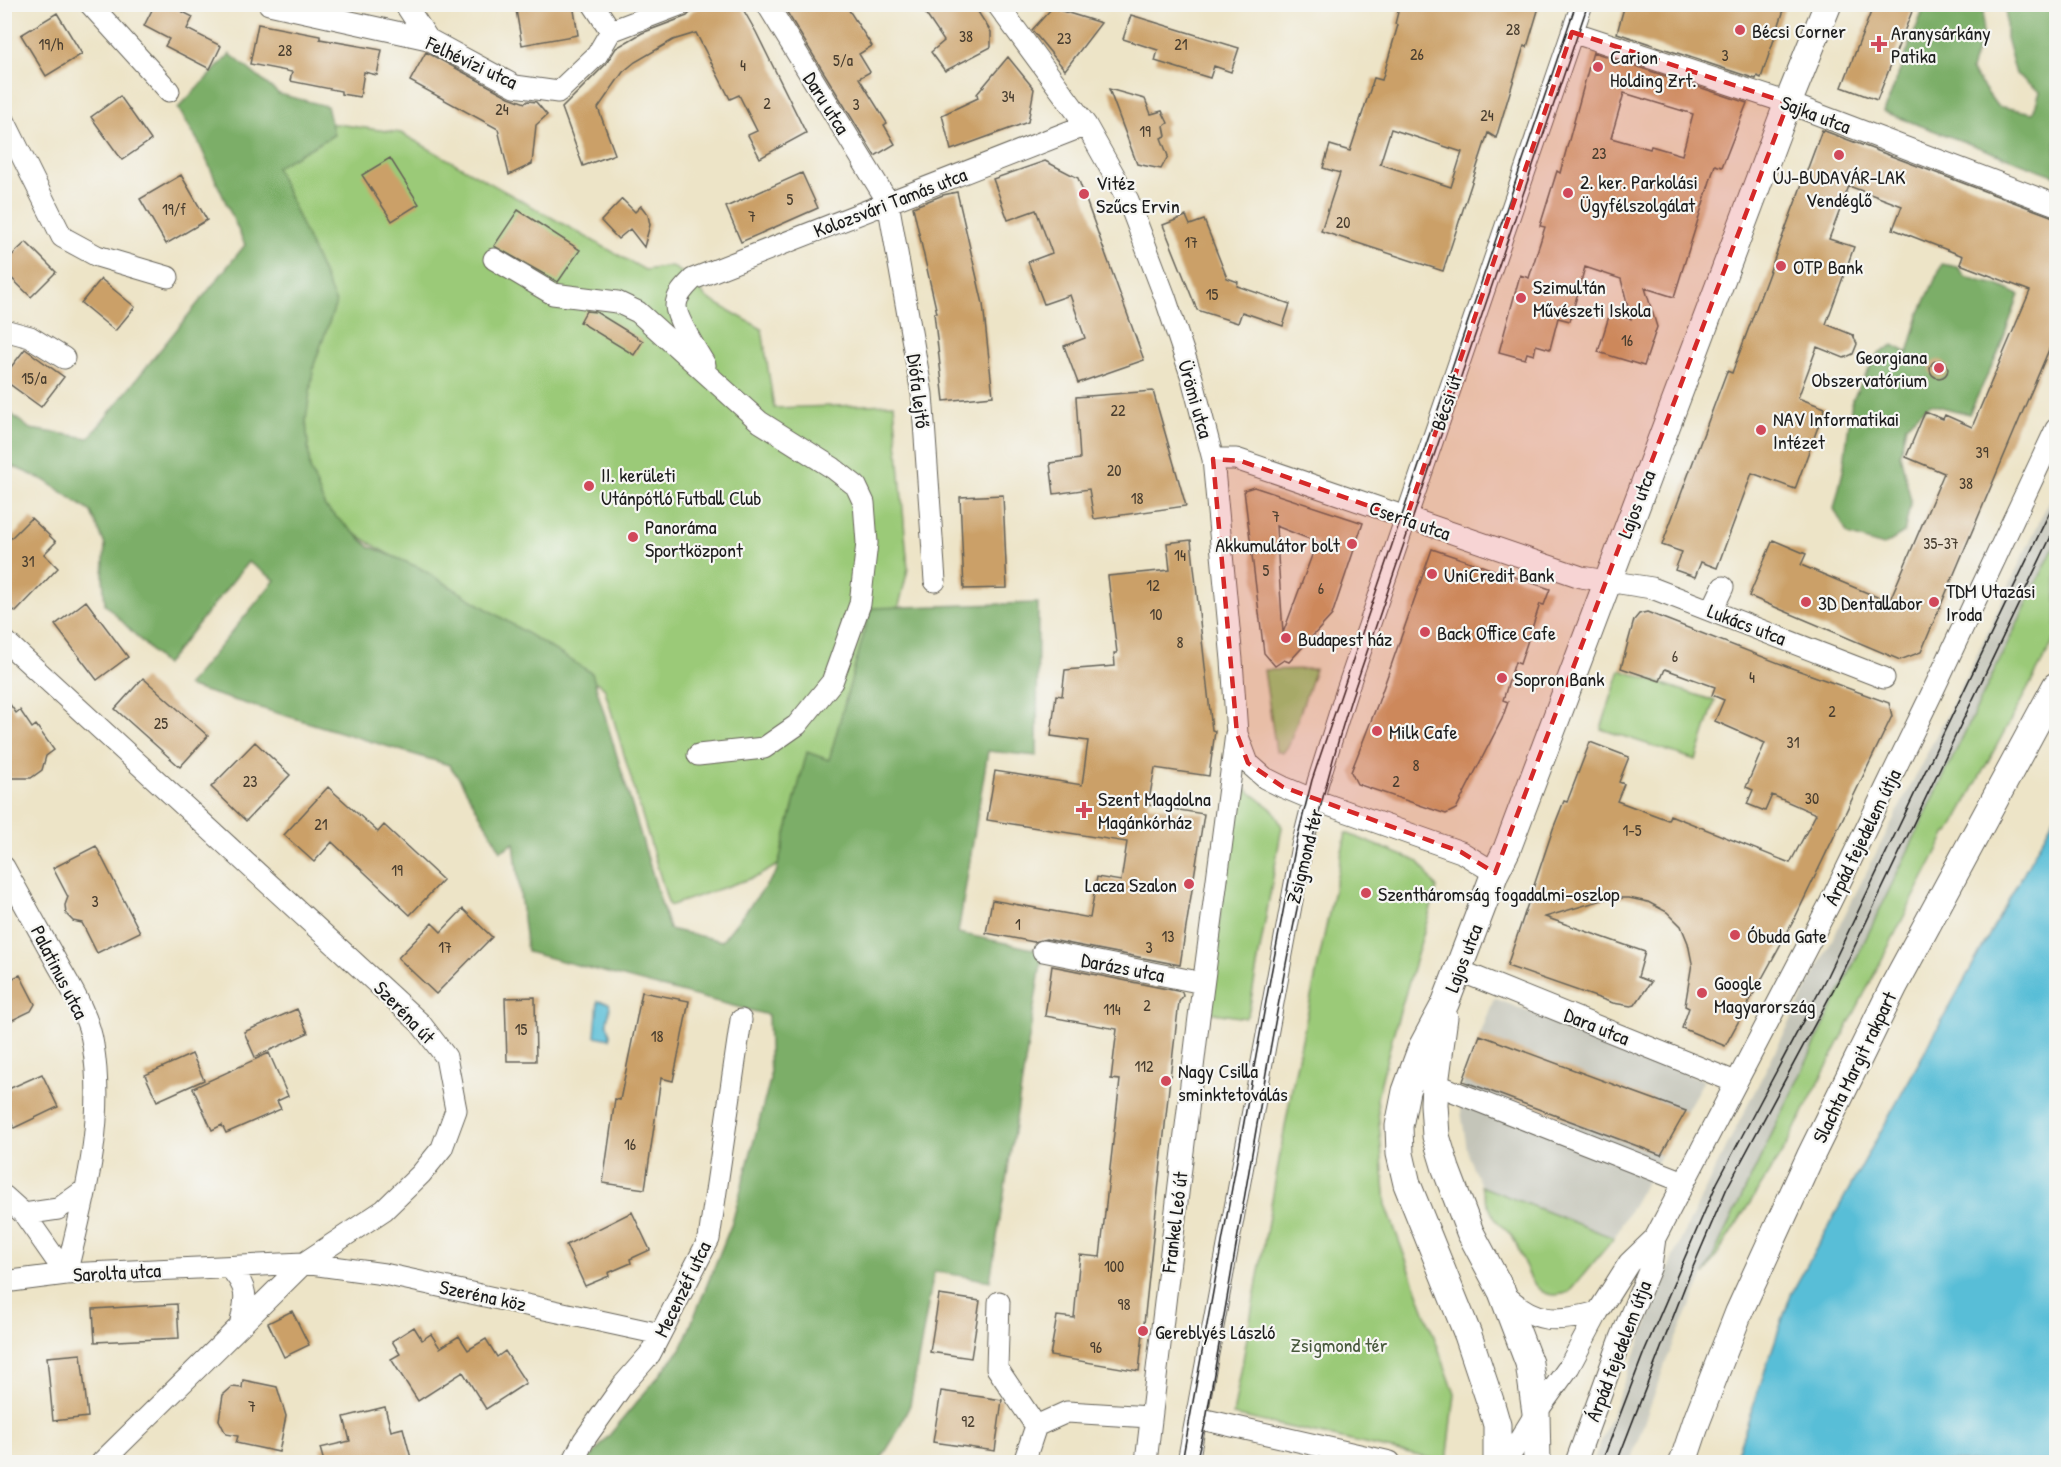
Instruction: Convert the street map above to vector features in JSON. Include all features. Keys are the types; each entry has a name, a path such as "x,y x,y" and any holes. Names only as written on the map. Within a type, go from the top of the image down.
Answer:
{"main road":[{"name":"Lajos utca","path":"1445,1004 1495,873 1507,849 1788,103 1828,4"},
{"name":"Slachta Margit rakpart","path":"1683,1462 1739,1312 1810,1157 1894,986 2056,686"},
{"path":"1445,1004 1435,1084 1436,1136 1470,1232 1502,1292 1529,1363 1536,1413 1537,1462"},
{"path":"1445,1004 1422,1047 1406,1091 1399,1126 1400,1154 1407,1184 1468,1335 1484,1381 1497,1425 1497,1462"}],"street":[{"path":"90,4 168,91"},
{"name":"Felhévízi utca","path":"268,4 428,39 515,86 558,92 597,54 611,32"},
{"path":"405,4 428,39"},
{"path":"593,4 611,32 682,4"},
{"name":"Daru utca","path":"766,4 888,202"},
{"name":"Ürömi utca","path":"997,4 1086,125 1132,210 1165,297 1192,378 1213,459 1237,734 1248,763 1265,778 1314,800"},
{"name":"Bécsi út","path":"1314,800 1343,704 1582,4"},
{"name":"Sajka utca","path":"1572,32 1788,103 2053,204"},
{"path":"4,120 62,237 98,256 168,277"},
{"name":"Kolozsvári Tamás utca","path":"716,384 682,325 676,307 681,292 693,279 1086,125"},
{"name":"Diófa lejtő","path":"888,202 922,394 935,581"},
{"path":"494,258 553,294 617,302 638,312 760,422 856,486 864,503 867,543 860,604 832,682 797,725 764,748 698,755"},
{"path":"4,330 30,338 64,358"},
{"name":"Árpád fejedelem útja","path":"1576,1462 1621,1338 1651,1266 1655,1238 1830,903 2056,429"},
{"name":"Cserfa utca","path":"1213,459 1236,459 1581,577 1607,581"},
{"name":"Lukács utca","path":"1607,581 1652,588 1884,678"},
{"path":"1712,610 1723,587"},
{"name":"Szeréna út","path":"4,640 420,1023 446,1057 456,1110 442,1148 422,1174 384,1210 304,1263 102,1462"},
{"path":"1203,982 1237,734"},
{"name":"Zsigmond tér","path":"1188,1462 1302,846 1314,800 1461,852 1495,873"},
{"name":"Palatinus utca","path":"4,867 80,1004 93,1044 97,1089 94,1144 86,1190 66,1274"},
{"name":"Darázs utca","path":"1043,951 1203,982"},
{"name":"Dara utca","path":"1458,970 1735,1082"},
{"name":"Frankel Leó út","path":"1146,1462 1203,982"},
{"name":"Mecenzéf utca","path":"573,1462 584,1440 623,1385 650,1354 709,1239 741,1020"},
{"path":"1435,1084 1683,1182"},
{"path":"24,1214 58,1209 86,1190"},
{"path":"4,1196 24,1214 66,1274"},
{"name":"Árpád fejedelem útja","path":"1506,1462 1536,1413 1569,1367 1598,1312 1629,1263 1655,1238"},
{"name":"Sarolta utca","path":"4,1282 66,1274 304,1263"},
{"name":"Szeréna köz","path":"304,1263 384,1274 660,1334"},
{"path":"229,1267 239,1277 246,1298 240,1326"},
{"name":"Árpád fejedelem útja","path":"1502,1292 1516,1306 1532,1315 1550,1319 1575,1318 1598,1312"},
{"path":"999,1302 997,1368 1036,1426"},
{"path":"1024,1462 1036,1426 1067,1412 1150,1417"},
{"path":"1197,1418 1390,1462"}],"highlighted area":[{"path":"1572,32 1788,103 1495,873 1461,852 1283,787 1248,763 1237,734 1213,459 1241,461 1406,519"}],"shaded area":[{"path":"2056,486 2056,543 1704,1275 1667,1359 1630,1462 1593,1462 1672,1259 1710,1179 1967,675"},
{"path":"1494,998 1704,1080 1614,1238 1481,1186 1468,1156 1461,1111 1463,1081"}],"green space":[{"path":"1984,4 1982,34 1971,70 1997,106 2033,113 2040,92 2016,74 2006,38 2006,4 2056,5 2056,176 1884,112 1925,5"},
{"path":"230,54 279,94 327,106 334,135 276,167 336,303 314,365 306,420 310,468 325,507 369,546 420,568 592,673 669,929 722,941 776,873 807,752 829,760 871,608 1038,603 1037,756 988,751 958,933 1043,951 990,1281 934,1271 910,1405 879,1462 587,1462 681,1349 732,1223 770,1080 768,1015 527,952 514,843 501,851 459,778 449,765 187,686 275,580 248,562 165,665 105,604 103,577 105,545 91,512 46,481 5,463 4,408 30,429 89,438 245,245 198,141 178,108"},
{"name":"Panoráma Sportközpont","path":"329,123 401,133 645,270 671,266 693,279 705,297 762,329 774,408 894,404 908,569 886,659 787,860 758,876 669,906 604,687 310,506 267,164"},
{"path":"1942,264 1958,267 1965,276 1998,285 2019,295 1998,353 1969,414 1930,404 1906,425 1900,454 1911,501 1904,533 1883,546 1848,535 1834,509 1843,471 1852,400 1877,355 1893,345 1908,353 1919,315"},
{"path":"2056,543 2056,637 1947,833 1785,1148 1704,1275"},
{"path":"1315,669 1289,745 1283,753 1276,751 1264,670"},
{"path":"1620,670 1715,701 1696,760 1601,729"},
{"path":"1236,781 1274,811 1282,827 1251,1000 1245,1018 1208,1012"},
{"name":"Zsigmond tér","path":"1346,833 1419,862 1437,888 1393,1035 1377,1098 1386,1205 1455,1394 1447,1462 1233,1415 1294,1077"},
{"path":"1481,1186 1614,1238 1569,1292 1556,1295 1545,1293 1537,1288 1531,1279 1513,1238 1496,1220"}],"water":[{"path":"2056,814 2056,1462 1734,1462 1791,1294"},
{"path":"598,1001 609,1003 607,1023 610,1039 595,1036"}],"building":[{"path":"155,4 167,4 193,17 187,29 221,46 210,69 165,46 169,39 144,26"},
{"path":"515,4 573,4 578,35 522,45"},
{"path":"709,4 740,4 806,133 760,158 748,135 757,131 739,95 730,99 696,33 673,40 635,62 623,72 598,108 615,154 583,166 562,108 606,64 616,48 642,33 687,16 693,10"},
{"path":"787,4 845,4 872,46 859,54 870,72 859,78 887,123 884,125 895,144 875,156 785,9"},
{"path":"919,4 973,4 991,32 991,47 945,71 931,52 944,41"},
{"path":"1400,4 1540,4 1527,47 1524,46 1496,138 1488,133 1443,271 1321,231 1340,173 1323,168 1330,145 1350,151 1374,78 1382,80 1398,25 1395,24","holes":["1391,129 1462,152 1451,187 1380,164"]},
{"path":"1625,4 1786,4 1761,78 1757,76 1756,79 1617,33"},
{"path":"1874,4 1915,4 1877,100 1842,87"},
{"path":"1052,8 1101,23 1065,70 1032,30"},
{"path":"57,13 82,54 46,76 21,35"},
{"path":"1131,15 1239,48 1231,72 1214,66 1210,78 1155,61 1158,50 1123,39"},
{"path":"258,24 320,36 320,39 382,50 377,75 364,72 360,97 290,81 292,72 250,64"},
{"path":"426,52 509,97 525,103 536,102 547,115 536,125 532,164 509,175 498,129 410,81"},
{"path":"1593,52 1747,103 1722,167 1715,165 1674,297 1645,288 1657,327 1644,366 1598,352 1610,313 1631,319 1621,279 1585,267 1570,321 1558,318 1550,349 1536,345 1534,355 1527,353 1525,359 1499,352 1520,275 1529,278 1545,227 1540,226 1557,171 1560,173","holes":["1624,93 1693,114 1682,155 1611,138"]},
{"path":"1008,57 1034,89 1028,122 951,150 942,115 978,98 977,94"},
{"path":"1109,89 1145,99 1151,114 1162,111 1168,123 1164,126 1166,136 1161,138 1168,156 1161,169 1137,164"},
{"path":"120,96 151,140 122,160 91,117"},
{"path":"1822,130 2056,218 2056,333 1921,652 1900,660 1749,596 1773,540 1806,554 1801,565 1889,602 1944,473 1906,457 1925,412 1943,419 1945,415 1972,427 2030,291 1960,264 1963,256 1893,229 1902,206 1849,186 1829,239 1854,247 1826,324 1853,335 1857,344 1853,354 1844,358 1817,347 1798,398 1825,408 1795,489 1752,473 1717,568 1701,562 1695,577 1675,570 1682,552 1662,545 1727,371 1732,373"},
{"path":"390,158 419,204 392,221 362,175"},
{"path":"1045,161 1078,178 1144,360 1078,383 1064,346 1085,338 1070,295 1044,304 1028,262 1052,253 1036,210 1008,220 993,179"},
{"path":"802,173 818,208 741,242 726,207"},
{"path":"181,175 207,220 166,244 140,199"},
{"path":"957,192 983,304 993,396 944,401 934,313 937,313 913,207"},
{"path":"622,199 635,212 641,206 648,215 650,225 644,247 630,229 618,239 601,221"},
{"path":"518,210 580,250 558,282 494,246"},
{"path":"1186,216 1190,225 1204,220 1227,278 1238,282 1237,286 1290,304 1283,326 1242,312 1238,323 1197,310 1163,225"},
{"path":"26,242 56,272 31,297 4,271 4,263"},
{"path":"101,279 135,307 115,331 81,303"},
{"path":"586,311 596,312 643,341 634,355 580,322"},
{"path":"25,349 64,377 41,407 4,380 4,376"},
{"name":"Georgiana Obszervatórium","path":"1939,360 1945,363 1948,369 1945,375 1939,378 1933,375 1930,369 1933,363"},
{"path":"1153,391 1186,506 1094,519 1089,489 1054,494 1050,463 1080,459 1076,397"},
{"path":"1254,487 1363,523 1332,615 1289,662 1284,660 1275,666 1264,653 1244,490","holes":["1276,526 1317,542 1283,633"]},
{"path":"1003,495 1007,588 964,589 960,497"},
{"path":"31,518 56,542 44,554 58,568 16,612 4,601 4,545"},
{"path":"1191,540 1212,730 1215,731 1209,776 1155,768 1148,805 1204,814 1180,965 1046,939 1034,942 986,933 992,900 1090,918 1097,877 1121,881 1127,842 987,820 995,771 1082,785 1088,741 1051,736 1056,695 1062,696 1065,670 1115,666 1114,653 1117,653 1108,576 1170,570 1167,543"},
{"path":"1432,549 1550,589 1544,605 1540,604 1520,664 1515,662 1503,700 1508,702 1502,719 1456,809 1446,814 1357,784 1351,772 1378,703"},
{"path":"86,601 128,657 97,680 55,625"},
{"path":"1647,612 1889,703 1892,716 1794,920 1725,1046 1682,1028 1689,1008 1685,1006 1692,963 1688,943 1681,926 1667,912 1648,902 1629,898 1609,898 1545,917 1645,952 1638,977 1651,982 1635,1005 1613,1003 1507,966 1553,829 1564,801 1567,802 1590,742 1629,757 1619,782 1624,784 1617,801 1668,820 1670,815 1790,863 1816,814 1772,795 1765,811 1747,804 1753,790 1746,787 1765,743 1715,721 1724,700 1712,695 1715,687 1665,669 1660,681 1621,668 1634,620 1639,614"},
{"path":"143,678 208,736 180,767 115,709"},
{"path":"4,696 16,713 20,710 32,728 36,725 54,750 46,756 42,770 31,778 4,778"},
{"path":"255,742 290,775 246,821 211,787"},
{"path":"328,787 378,832 384,825 443,880 410,915 332,842 314,862 284,835"},
{"path":"96,846 140,932 97,953 82,923 73,921 66,914 65,905 68,897 53,868"},
{"path":"463,909 492,937 436,994 398,958 432,923 441,932"},
{"path":"1052,966 1182,992 1183,996 1179,1002 1170,1078 1139,1371 1050,1356 1057,1316 1074,1318 1080,1255 1100,1257 1120,1080 1111,1079 1117,1029 1045,1016"},
{"path":"20,975 35,1004 31,1011 4,1024 4,982"},
{"path":"642,992 689,1001 673,1081 661,1078 645,1189 603,1183 615,1099 620,1100"},
{"path":"535,997 536,1061 507,1061 505,998"},
{"path":"297,1009 308,1033 255,1057 244,1032"},
{"path":"1480,1035 1686,1111 1661,1155 1463,1081"},
{"path":"269,1053 288,1096 277,1101 281,1109 226,1133 222,1125 212,1130 193,1088"},
{"path":"192,1054 204,1080 157,1101 145,1075"},
{"path":"42,1074 58,1107 14,1128 4,1107 4,1091"},
{"path":"632,1212 650,1250 630,1259 631,1263 608,1273 609,1276 585,1286 566,1245"},
{"path":"939,1295 980,1301 971,1358 930,1352"},
{"path":"177,1304 179,1338 95,1342 93,1309"},
{"path":"292,1311 309,1345 284,1357 268,1323"},
{"path":"414,1327 422,1340 431,1334 440,1348 459,1336 468,1350 486,1339 497,1357 505,1351 526,1383 486,1409 463,1372 418,1401 391,1359 400,1354 392,1341"},
{"path":"81,1354 88,1417 53,1421 47,1357"},
{"path":"243,1380 277,1387 286,1416 279,1452 236,1443 238,1436 226,1434 219,1420 223,1395 232,1387 242,1388"},
{"path":"941,1391 1002,1400 995,1451 933,1442"},
{"path":"385,1407 391,1431 403,1428 412,1462 324,1462 320,1448 350,1441 344,1417"}],"tram line":[{"path":"1182,1462 1271,974 1297,839 1312,780 1576,4"},
{"path":"1196,1462 1206,1420 1288,952 1323,797 1352,696 1588,4"},
{"path":"1602,1462 1644,1352 1717,1183 1827,976 2056,499"},
{"path":"1617,1462 1687,1281 1727,1188 1838,981 2056,526"}],"place":[{"name":"Bécsi Corner","path":"1740,30"},
{"name":"Aranysárkány Patika","path":"1879,44"},
{"name":"Carion Holding Zrt.","path":"1598,67"},
{"name":"ÚJ-BUDAVÁR-LAK Vendéglő","path":"1839,155"},
{"name":"2. ker. Parkolási Ügyfélszolgálat","path":"1568,193"},
{"name":"Vitéz Szűcs Ervin","path":"1084,194"},
{"name":"OTP Bank","path":"1781,266"},
{"name":"Szimultán Művészeti Iskola","path":"1521,298"},
{"name":"Georgiana Obszervatórium","path":"1939,368"},
{"name":"NAV Informatikai Intézet","path":"1761,430"},
{"name":"II. kerületi Utánpótló Futball Club","path":"589,486"},
{"name":"Panoráma Sportközpont","path":"633,537"},
{"name":"Akkumulátor bolt","path":"1352,544"},
{"name":"UniCredit Bank","path":"1432,574"},
{"name":"3D Dentallabor","path":"1806,602"},
{"name":"TDM Utazási Iroda","path":"1934,602"},
{"name":"Back Office Cafe","path":"1425,632"},
{"name":"Budapest ház","path":"1286,638"},
{"name":"Sopron Bank","path":"1502,678"},
{"name":"Milk Cafe","path":"1377,731"},
{"name":"Szent Magdolna Magánkórház","path":"1084,810"},
{"name":"Lacza Szalon","path":"1189,884"},
{"name":"Szentháromság fogadalmi-oszlop","path":"1366,893"},
{"name":"Óbuda Gate","path":"1735,935"},
{"name":"Google Magyarország","path":"1702,993"},
{"name":"Nagy Csilla sminktetoválás","path":"1166,1081"},
{"name":"Gereblyés László","path":"1143,1331"}]}
